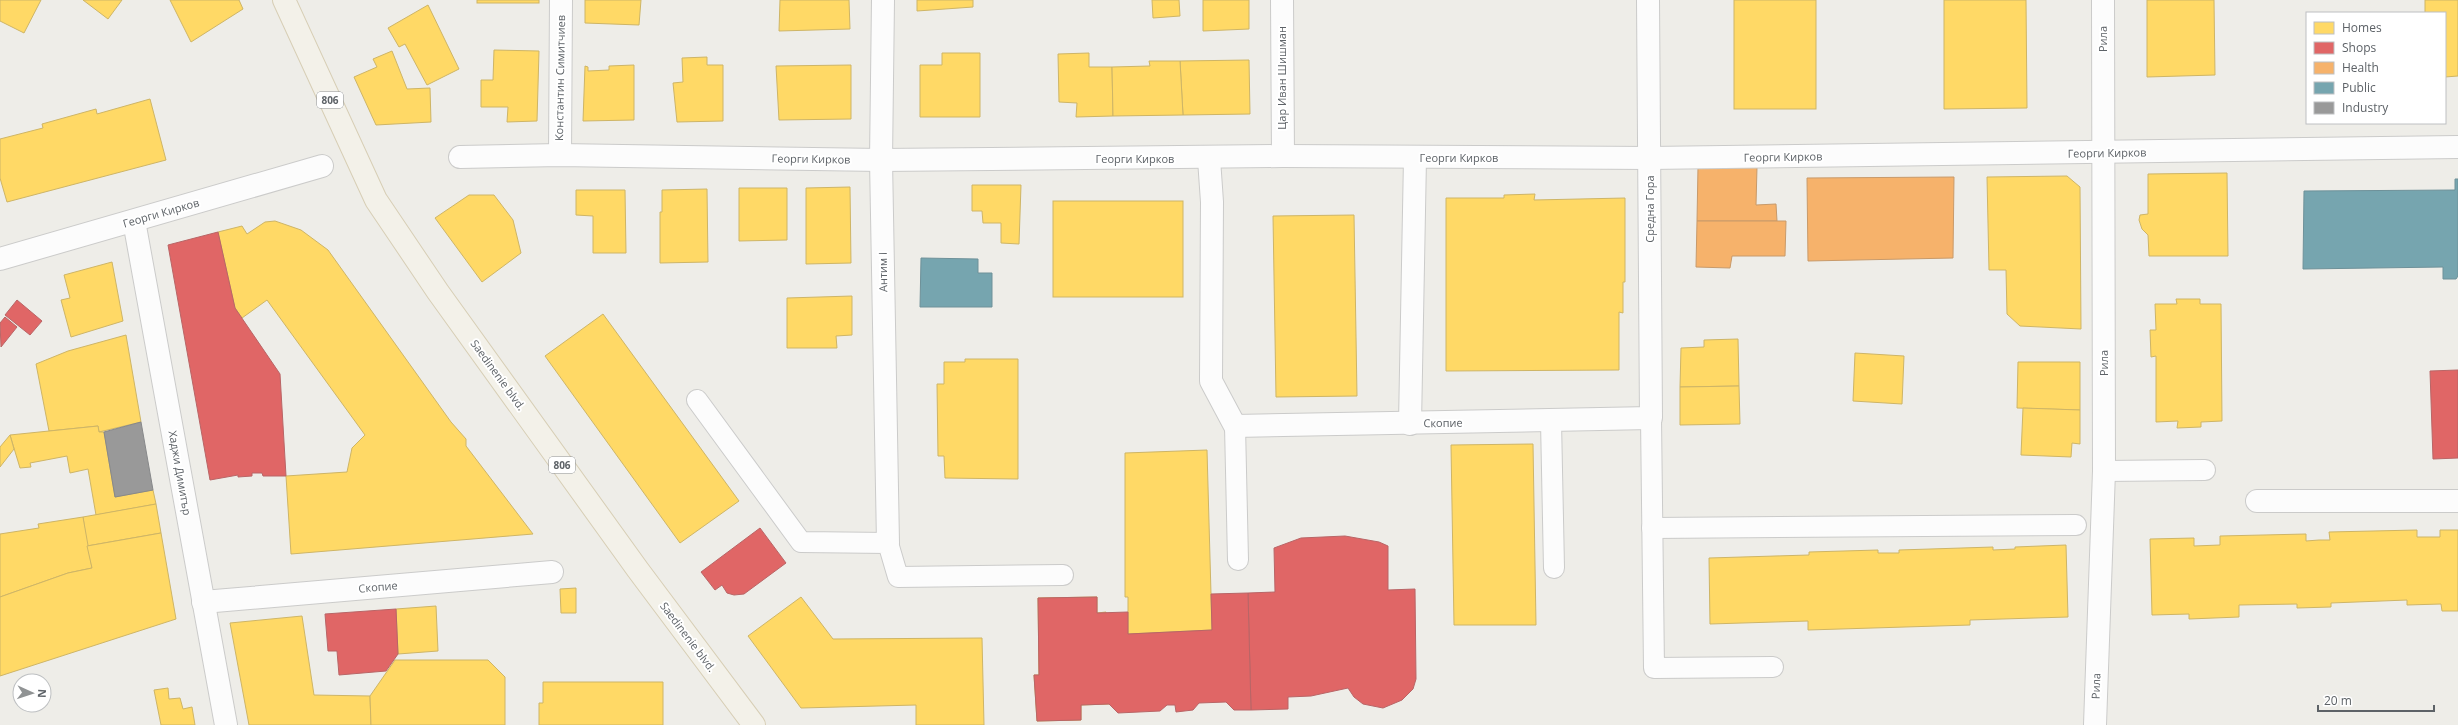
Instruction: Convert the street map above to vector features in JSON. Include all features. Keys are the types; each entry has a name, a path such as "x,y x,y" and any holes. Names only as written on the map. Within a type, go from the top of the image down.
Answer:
{"main road":[{"name":"Saedinenie blvd.","path":"284,0 376,200 438,292 624,551 754,725"}],"street":[{"name":"Константин Симитчиев","path":"560,155 561,0"},
{"name":"Антим I","path":"882,0 881,160 888,543"},
{"name":"Цар Иван Шишман","path":"1282,0 1283,156"},
{"name":"Средна Гора","path":"1648,0 1651,418"},
{"name":"Рила","path":"2095,725 2104,471 2103,0"},
{"name":"Георги Кирков","path":"460,157 560,155 881,160 1209,158 1283,156 1415,158 1650,158 2458,148"},
{"path":"1209,158 1212,202 1210,381 1235,426"},
{"path":"1410,424 1415,158"},
{"name":"Георги Кирков","path":"0,259 134,222 322,166"},
{"name":"Хаджи Димитър","path":"134,222 226,725"},
{"name":"Скопие","path":"1235,426 1410,424 1651,418"},
{"path":"2257,501 2458,502"},
{"name":"Скопие","path":"203,602 552,572"}],"lane":[{"path":"697,400 801,542 888,543 898,577 1063,575"},
{"path":"1651,418 1654,668 1773,667"},
{"path":"1551,421 1554,568"},
{"path":"1235,426 1238,560"},
{"path":"2104,471 2206,470"},
{"path":"1652,528 2076,525"}],"building: Homes":[{"path":"0,0 41,0 24,33 0,21"},
{"path":"83,0 122,0 108,19"},
{"path":"170,0 239,0 243,9 191,42"},
{"path":"477,0 539,0 539,3 477,3"},
{"path":"585,0 641,0 639,25 585,23"},
{"path":"780,0 849,0 850,29 779,31"},
{"path":"917,0 973,0 973,7 917,11"},
{"path":"1152,0 1179,0 1180,16 1153,18"},
{"path":"1203,0 1249,0 1249,29 1203,31"},
{"path":"1734,0 1816,0 1816,109 1734,109"},
{"path":"1944,0 2026,0 2027,108 1944,109"},
{"path":"2147,0 2214,0 2215,75 2147,77"},
{"path":"2425,0 2458,0 2458,76 2446,77 2446,12 2425,12"},
{"path":"428,5 459,69 427,85 405,44 399,47 388,28"},
{"path":"494,50 539,51 537,121 507,122 508,107 481,107 481,80 493,80"},
{"path":"392,51 407,89 430,88 431,122 376,125 354,77 377,67 373,59"},
{"path":"942,53 980,53 980,117 920,117 920,65 942,65"},
{"path":"1089,53 1089,67 1112,67 1113,116 1076,117 1077,103 1059,102 1058,54"},
{"path":"707,57 707,65 723,65 723,121 677,122 673,83 683,82 682,58"},
{"path":"1249,60 1250,114 1183,115 1180,61"},
{"path":"1149,61 1180,61 1183,115 1113,116 1112,67 1150,66"},
{"path":"634,65 634,120 583,121 585,66 588,67 588,71 609,70 609,66"},
{"path":"851,65 851,119 779,120 776,66"},
{"path":"150,99 166,160 7,202 0,178 0,139 43,128 42,124 96,109 97,114"},
{"path":"2227,173 2228,256 2149,256 2148,235 2142,229 2139,220 2140,215 2148,214 2148,174"},
{"path":"2067,176 2080,187 2081,329 2020,326 2007,314 2006,270 1989,270 1987,177"},
{"path":"972,185 1021,185 1019,244 1001,243 1001,223 983,223 982,211 972,211"},
{"path":"850,187 851,263 806,264 806,188"},
{"path":"739,188 787,188 787,240 739,241"},
{"path":"707,189 708,262 660,263 660,212 662,212 662,190"},
{"path":"576,190 625,190 626,253 593,253 593,216 576,215"},
{"path":"1535,194 1534,200 1625,198 1625,282 1623,282 1623,313 1619,312 1619,370 1446,371 1446,198 1504,198 1504,195"},
{"path":"469,195 494,195 513,220 521,253 482,282 435,218"},
{"path":"1053,201 1183,201 1183,297 1053,297"},
{"path":"1354,215 1357,396 1276,397 1273,216"},
{"path":"275,221 301,230 328,250 451,422 466,439 466,446 533,534 291,554 286,476 347,472 352,448 365,435 267,300 242,318 235,308 218,232 242,226 247,234 265,222"},
{"path":"112,262 123,321 71,337 61,300 70,298 64,275"},
{"path":"852,296 852,335 836,336 837,348 787,348 787,298"},
{"path":"2176,299 2200,299 2200,304 2221,304 2222,421 2201,422 2201,427 2177,428 2178,421 2156,422 2156,356 2151,357 2150,330 2156,330 2155,304 2177,304"},
{"path":"603,314 739,501 680,543 545,356"},
{"path":"126,335 141,422 99,432 98,426 49,431 36,364 68,351"},
{"path":"1738,339 1739,386 1680,387 1681,348 1704,347 1704,340"},
{"path":"1855,353 1904,356 1902,404 1853,401"},
{"path":"965,359 1018,359 1018,479 945,478 944,456 938,456 937,384 944,384 944,362 965,362"},
{"path":"2018,362 2080,362 2080,410 2017,408"},
{"path":"1739,386 1740,424 1680,425 1680,387"},
{"path":"2023,408 2080,410 2080,444 2072,443 2071,457 2021,455"},
{"path":"98,426 99,432 104,432 115,497 153,490 156,504 96,515 88,469 70,473 67,456 30,463 31,467 20,468 10,435"},
{"path":"10,435 14,449 0,467 0,447"},
{"path":"1533,444 1536,625 1454,625 1451,445"},
{"path":"1207,450 1212,630 1128,634 1128,597 1125,597 1125,453"},
{"path":"156,504 161,533 87,546 83,517"},
{"path":"83,517 92,568 68,573 0,597 0,534 39,528 38,524"},
{"path":"2417,530 2417,537 2440,537 2440,530 2458,530 2458,611 2442,611 2441,604 2407,605 2407,600 2331,603 2331,607 2297,608 2297,604 2239,605 2239,617 2189,619 2189,614 2152,615 2150,539 2194,538 2194,546 2220,545 2220,536 2306,534 2306,541 2330,540 2329,532"},
{"path":"161,533 176,619 0,676 0,597 68,573 92,568 87,546"},
{"path":"2066,545 2068,617 1970,620 1970,625 1808,630 1808,621 1710,624 1709,558 1809,555 1809,552 1878,550 1878,553 1899,553 1899,550 1993,547 1993,550 2015,549 2015,547"},
{"path":"576,588 576,613 561,613 560,589"},
{"path":"801,597 833,639 982,638 984,725 916,725 916,705 801,708 748,636"},
{"path":"1097,597 1097,613 1106,612 1109,704 1081,705 1081,720 1037,721 1034,675 1039,675 1038,598"},
{"path":"436,606 438,651 398,654 396,609"},
{"path":"302,616 314,695 370,696 371,725 249,725 230,623"},
{"path":"395,660 488,660 505,677 505,725 371,725 370,696"},
{"path":"543,682 663,682 663,725 539,725 539,703 543,703"},
{"path":"168,688 169,699 180,698 183,709 192,707 195,725 161,725 154,690"}],"building: Shops":[{"path":"218,232 235,308 280,374 286,476 263,476 262,473 252,473 252,476 238,477 238,475 210,480 168,245"},
{"path":"17,300 42,321 30,335 5,315"},
{"path":"5,317 17,327 1,347 0,323"},
{"path":"2458,370 2458,458 2433,459 2430,371"},
{"path":"760,528 786,563 744,594 734,595 727,593 722,585 715,590 701,572"},
{"path":"1345,536 1379,542 1388,546 1388,590 1415,589 1416,679 1413,689 1402,700 1383,708 1363,704 1354,697 1348,688 1311,696 1288,697 1288,709 1251,710 1248,593 1275,592 1274,548 1301,538"},
{"path":"1248,593 1251,710 1234,710 1226,702 1199,703 1193,710 1176,712 1175,705 1167,705 1160,711 1118,713 1109,704 1081,705 1081,720 1037,721 1034,675 1039,675 1038,598 1097,597 1097,613 1128,612 1128,634 1212,630 1211,594"},
{"path":"396,609 398,654 386,671 339,675 337,651 328,651 325,614"}],"building: Health":[{"path":"1698,167 1757,167 1756,205 1776,204 1777,221 1697,221"},
{"path":"1954,177 1953,258 1808,261 1807,178"},
{"path":"1697,221 1786,221 1785,256 1732,256 1730,268 1696,267"}],"building: Public":[{"path":"2455,179 2458,179 2458,276 2456,279 2443,279 2443,267 2303,269 2304,191 2455,190"},
{"path":"921,258 978,259 978,273 992,273 992,307 920,307"}],"building: Industry":[{"path":"141,422 153,490 115,497 104,432"}]}
